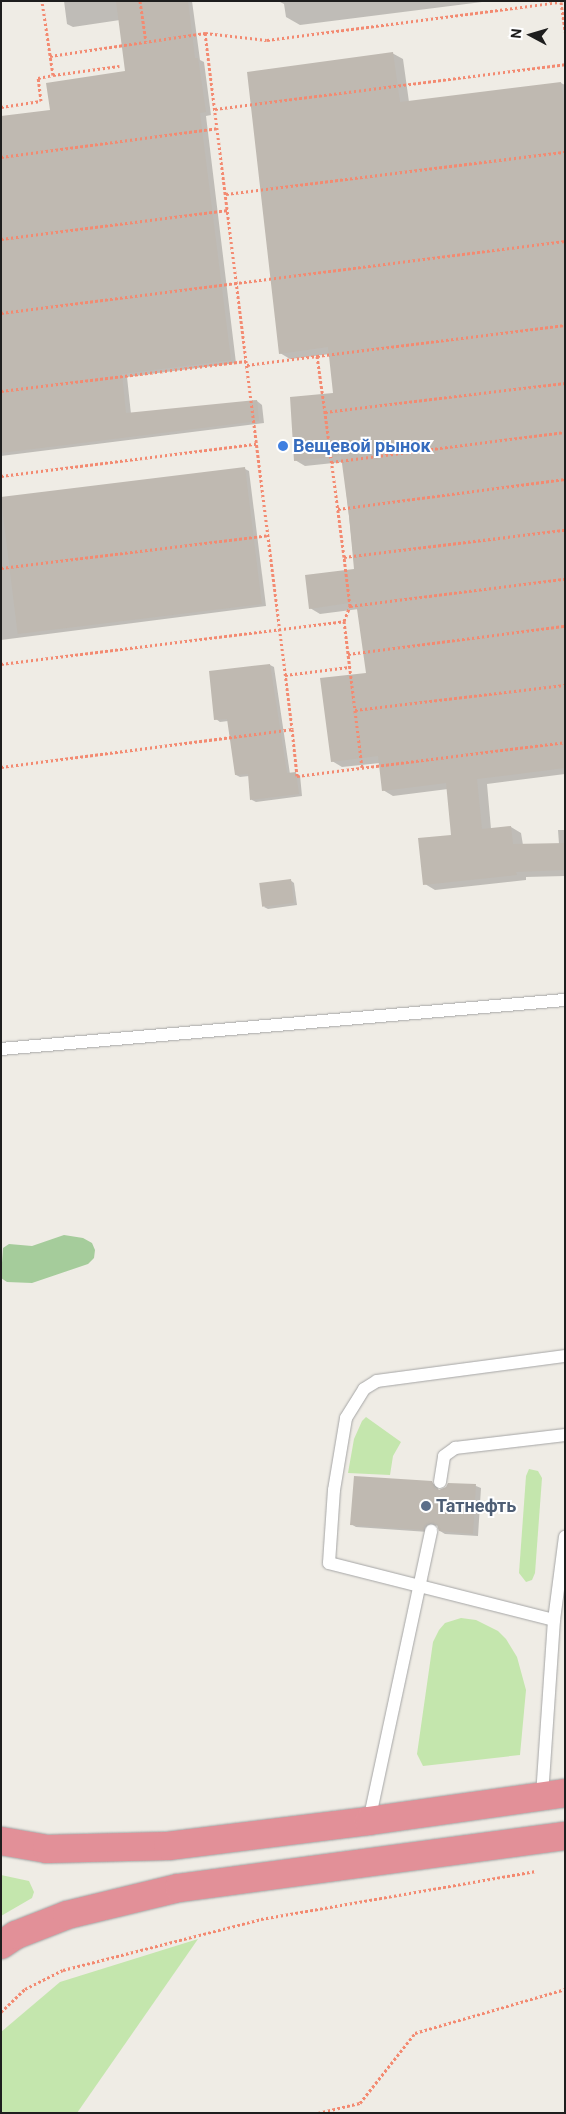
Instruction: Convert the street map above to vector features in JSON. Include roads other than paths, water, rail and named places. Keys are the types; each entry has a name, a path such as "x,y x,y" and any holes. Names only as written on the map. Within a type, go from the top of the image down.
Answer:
{"highway":[{"path":"1,1841 46,1849 168,1846 369,1821 554,1794"},
{"path":"1,1945 16,1935 67,1915 179,1888 565,1836"}],"lane":[{"path":"1,1049 565,1000"},
{"path":"554,1620 329,1563 334,1490 346,1418 364,1389 377,1380 565,1356"},
{"path":"440,1482 444,1456 455,1448 565,1435"},
{"path":"369,1821 431,1531"},
{"path":"554,1794 554,1620 565,1537"}],"place":[{"name":"Вещевой рынок","path":"283,446"},
{"name":"Татнефть","path":"426,1506"}]}
